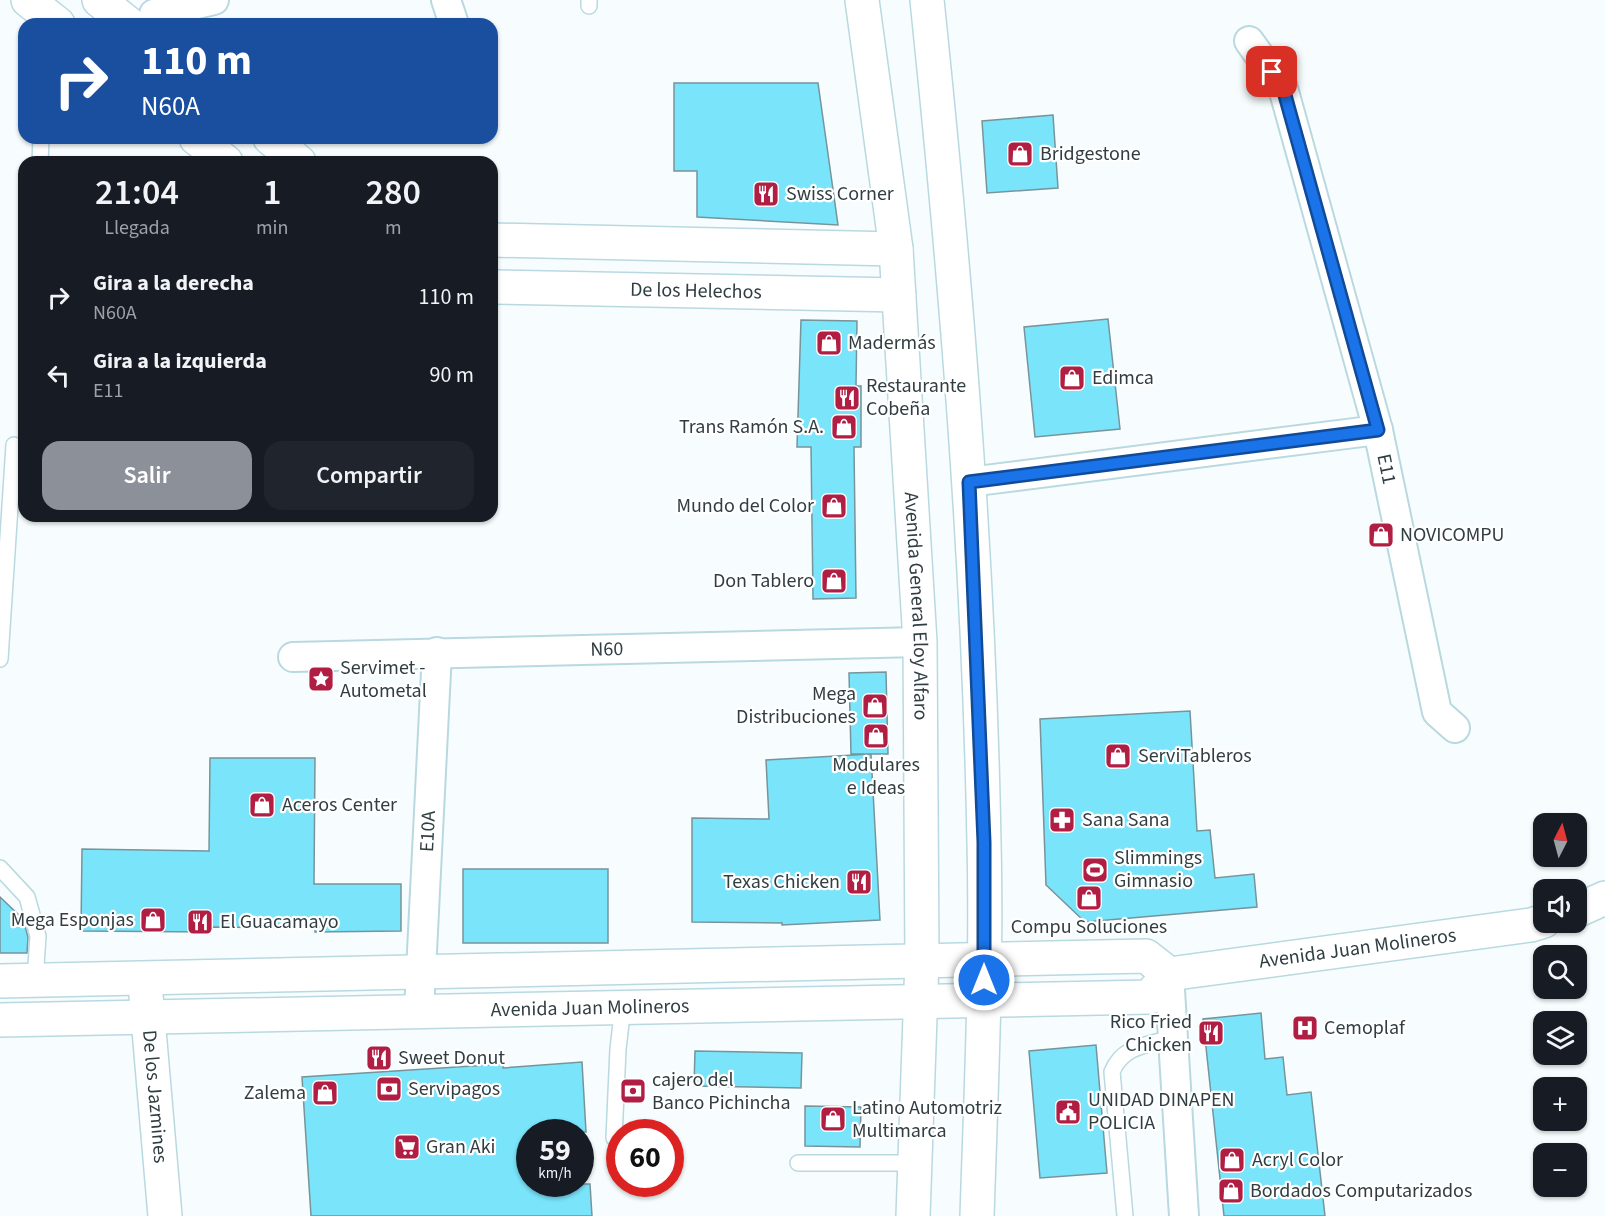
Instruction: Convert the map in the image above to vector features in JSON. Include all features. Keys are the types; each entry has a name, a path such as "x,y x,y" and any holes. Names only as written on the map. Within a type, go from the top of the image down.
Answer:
{"street":[{"path":"28,0 50,18"},
{"path":"99,0 147,15 214,0"},
{"path":"446,0 452,18"},
{"name":"Avenida General Eloy Alfaro","path":"862,0 896,249 920,642 922,960 914,1216"},
{"path":"927,0 969,482 984,842 985,960 977,1216"},
{"name":"E11","path":"1249,41 1283,88 1378,430 1437,712 1455,728"},
{"path":"204,144 218,156"},
{"path":"277,144 292,156"},
{"path":"498,240 896,249"},
{"name":"De los Helechos","path":"498,287 899,295"},
{"path":"969,482 1378,430"},
{"name":"N60","path":"293,657 920,642"},
{"name":"E10A","path":"419,1011 437,652"},
{"path":"1587,905 1605,898"},
{"name":"Avenida Juan Molineros","path":"0,1020 1149,997 1169,974 1533,925"},
{"name":"Avenida Juan Molineros","path":"0,981 1146,956 1169,974"},
{"path":"1169,974 1184,1216"},
{"name":"De los Jazmines","path":"144,978 165,1216"}],"lane":[{"path":"0,659 14,445"},
{"path":"0,868 27,897 38,936 35,980"},
{"path":"615,1119 622,1006"},
{"path":"1125,1216 1112,1072 1117,1059 1127,1052 1172,1038"},
{"path":"798,1163 915,1163"}],"building":[{"path":"674,83 818,83 838,225 697,217 697,171 674,171"},
{"name":"Bridgestone","path":"1053,115 1058,188 987,193 982,121"},
{"name":"Edimca","path":"1108,319 1120,429 1035,437 1024,327"},
{"path":"801,320 857,321 856,386 861,386 861,447 854,447 856,598 813,599 811,447 797,447"},
{"path":"886,672 888,754 851,754 849,673"},
{"path":"1190,711 1197,831 1210,830 1215,878 1254,874 1257,907 1085,922 1046,885 1040,719"},
{"path":"871,754 880,920 782,925 782,923 692,922 692,818 769,819 766,760"},
{"path":"210,758 315,758 314,884 401,884 401,931 315,932 315,928 209,927 210,932 81,931 82,849 209,851"},
{"path":"463,869 608,869 608,943 463,943"},
{"path":"0,897 23,919 28,937 27,953 0,953"},
{"path":"1261,1013 1265,1059 1283,1057 1287,1095 1311,1092 1325,1216 1224,1216 1203,1019"},
{"name":"UNIDAD DINAPEN POLICIA","path":"1096,1045 1107,1173 1040,1178 1029,1051"},
{"path":"695,1051 802,1053 801,1088 694,1086"},
{"name":"Gran Aki","path":"582,1062 585,1119 516,1119 516,1197 591,1197 592,1216 311,1216 302,1077 503,1064 503,1068"},
{"name":"Latino Automotriz Multimarca","path":"805,1106 861,1107 860,1147 805,1146"}],"place":[{"name":"Bridgestone","path":"1020,154"},
{"name":"Swiss Corner","path":"766,194"},
{"name":"Madermás","path":"829,343"},
{"name":"Edimca","path":"1072,378"},
{"name":"Restaurante Cobeña","path":"847,398"},
{"name":"Trans Ramón S.A.","path":"844,427"},
{"name":"Mundo del Color","path":"834,506"},
{"name":"NOVICOMPU","path":"1381,535"},
{"name":"Don Tablero","path":"834,581"},
{"name":"Servimet - Autometal","path":"321,679"},
{"name":"Mega Distribuciones","path":"875,706"},
{"name":"Modulares e Ideas","path":"876,736"},
{"name":"ServiTableros","path":"1118,756"},
{"name":"Aceros Center","path":"262,805"},
{"name":"Sana Sana","path":"1062,820"},
{"name":"Slimmings Gimnasio","path":"1095,870"},
{"name":"Texas Chicken","path":"859,882"},
{"name":"Compu Soluciones","path":"1089,898"},
{"name":"Mega Esponjas","path":"153,920"},
{"name":"El Guacamayo","path":"200,922"},
{"name":"Cemoplaf","path":"1305,1028"},
{"name":"Rico Fried Chicken","path":"1211,1033"},
{"name":"Sweet Donut","path":"379,1058"},
{"name":"Servipagos","path":"389,1089"},
{"name":"cajero del Banco Pichincha","path":"633,1091"},
{"name":"Zalema","path":"325,1093"},
{"name":"UNIDAD DINAPEN POLICIA","path":"1068,1112"},
{"name":"Latino Automotriz Multimarca","path":"833,1119"},
{"name":"Gran Aki","path":"407,1147"},
{"name":"Acryl Color","path":"1232,1160"},
{"name":"Bordados Computarizados","path":"1231,1191"}],"route":[{"path":"984,980 984,842 969,482 1378,430 1283,88 1272,72"}]}
